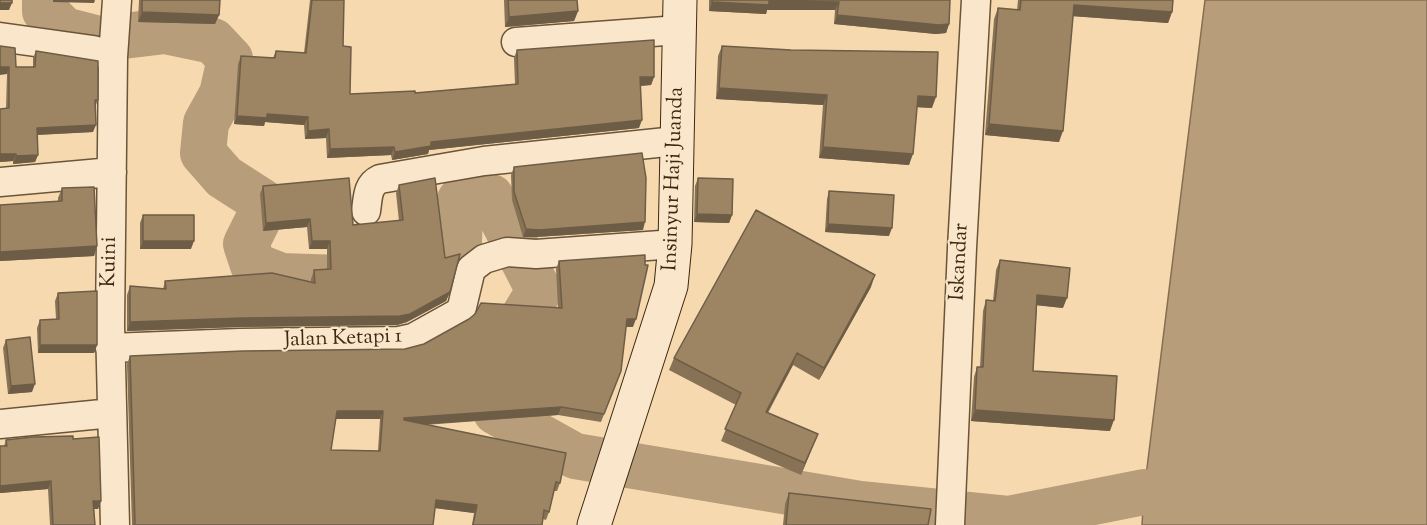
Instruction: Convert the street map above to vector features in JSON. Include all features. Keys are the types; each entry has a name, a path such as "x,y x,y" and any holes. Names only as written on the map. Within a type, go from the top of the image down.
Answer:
{"street":[{"name":"Iskandar","path":"950,525 976,0"},
{"name":"Kuini","path":"115,525 110,348 113,53 116,9"},
{"path":"516,42 679,15"},
{"name":"Insinyur Haji Juanda","path":"594,525 671,286 675,244 679,15"},
{"path":"0,37 113,53"},
{"path":"366,211 370,188 374,182 380,180 484,161 676,141"},
{"path":"0,182 112,171"},
{"name":"Jalan Ketapi 1","path":"110,348 240,343 381,342 413,338 458,313 462,307 468,276 476,263 484,259 507,252 536,254 675,244"},
{"path":"0,424 112,413"}],"shaded area":[{"path":"1205,0 1427,0 1427,525 1142,525 1144,492"}],"building":[{"path":"0,0 12,0 12,3 0,3"},
{"path":"142,0 220,0 219,15 142,12"},
{"path":"312,0 344,0 343,46 351,47 350,94 415,91 415,93 518,84 517,50 654,40 654,77 640,77 642,120 431,142 431,146 395,152 394,147 330,149 329,129 308,131 308,117 267,114 267,118 237,116 241,56 275,58 276,51 306,53"},
{"path":"508,0 577,0 578,11 509,17"},
{"path":"712,0 950,0 949,24 837,15 839,2 769,1 769,5 712,2"},
{"path":"1021,0 1173,0 1172,12 1074,5 1063,131 989,124 998,8 1020,10"},
{"path":"0,46 15,48 16,67 35,67 36,51 98,61 96,125 37,128 38,155 0,154 0,109 9,108 9,67 0,67"},
{"path":"722,46 791,50 938,52 936,97 918,96 913,154 823,147 827,95 719,88"},
{"path":"642,153 646,178 645,222 526,229 514,192 514,167"},
{"path":"349,178 353,225 403,220 399,185 435,178 445,258 460,254 450,292 410,314 400,316 130,322 130,286 166,289 165,281 272,273 315,283 314,270 331,269 330,241 312,241 310,219 266,223 263,186"},
{"path":"698,178 733,179 732,215 697,214"},
{"path":"94,187 97,246 0,252 0,205 62,201 62,188"},
{"path":"829,191 894,195 892,228 828,224"},
{"path":"756,210 875,275 824,368 797,353 766,412 818,434 805,463 725,429 741,393 674,358"},
{"path":"143,215 194,215 194,241 143,241"},
{"path":"645,255 645,265 648,265 636,319 627,319 621,371 604,414 561,407 404,418 404,420 566,453 560,483 556,482 549,512 544,510 542,525 473,525 477,505 436,500 433,525 134,525 130,356 243,351 405,349 424,344 469,319 481,303 562,308 559,261","holes":["337,411 383,411 380,451 331,450"]},
{"path":"1000,260 1070,268 1067,298 1037,295 1033,371 1117,376 1114,420 975,410 977,367 983,367 986,300 995,301"},
{"path":"97,291 97,345 40,345 40,320 59,319 58,293"},
{"path":"30,337 35,384 11,386 6,340"},
{"path":"73,436 73,439 99,437 101,501 93,501 95,525 53,525 51,481 0,486 0,446 7,446 6,440"},
{"path":"789,493 931,509 928,525 786,525"}],"waterway":[{"path":"45,0 45,11 64,30 99,39 165,31 213,41 230,59 222,94 206,123 203,153 224,177 266,204 246,244 253,265 281,276 341,278 388,272 447,260 459,246 460,200 469,191 491,197 539,291 498,359 496,412 575,456 860,504 1008,519 1144,492 1208,499"}]}
